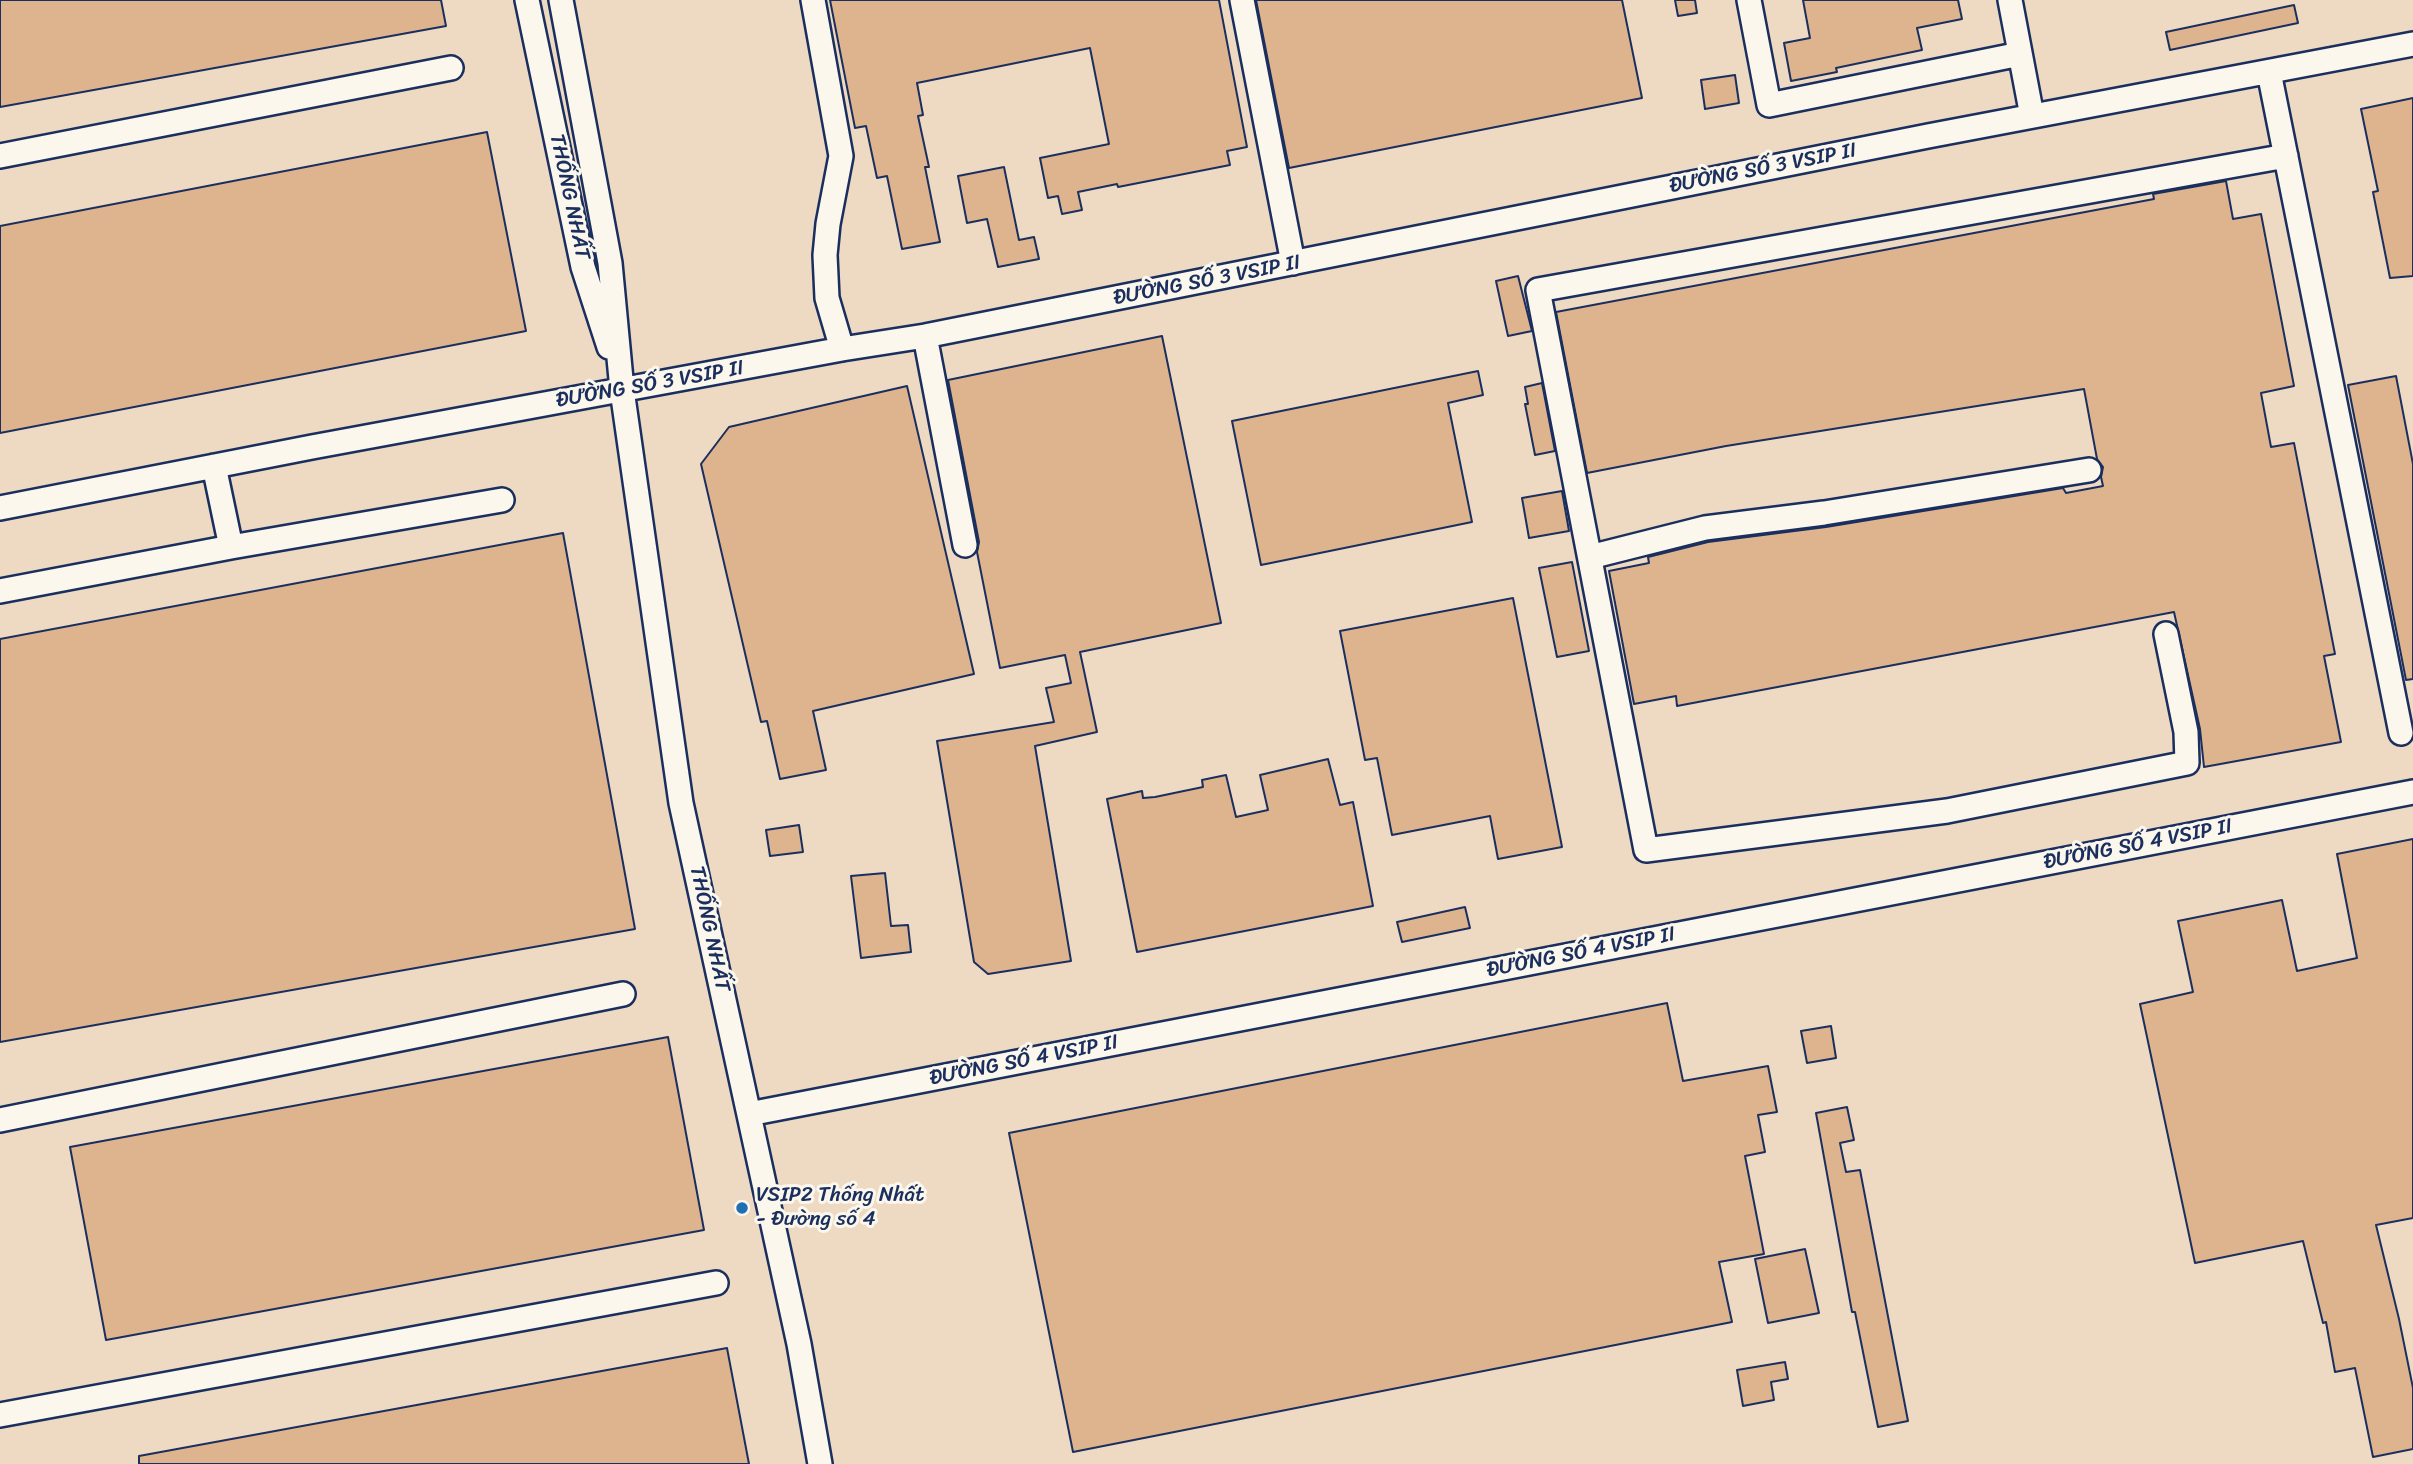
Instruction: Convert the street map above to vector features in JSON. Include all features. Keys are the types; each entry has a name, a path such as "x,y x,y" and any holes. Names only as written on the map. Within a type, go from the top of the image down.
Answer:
{"street":[{"name":"THỐNG NHẤT","path":"527,0 583,267 622,390"},
{"name":"THỐNG NHẤT","path":"561,0 610,263 622,390 681,803 799,1344 820,1464"},
{"path":"813,0 841,156 825,255 827,298 842,349"},
{"path":"1242,0 1293,263"},
{"path":"1749,0 1769,105 2020,54"},
{"path":"2010,0 2032,117"},
{"name":"ĐƯỜNG SỐ 3 VSIP II","path":"0,508 842,349 925,336 2413,44"},
{"path":"0,156 451,68"},
{"path":"2269,72 2401,733"},
{"path":"2166,634 2186,732 2188,763 1947,811 1646,850 1538,290 2286,156"},
{"path":"925,336 965,545"},
{"path":"214,466 231,547"},
{"path":"1590,557 1705,528 1824,513 2089,470"},
{"path":"0,591 502,500"},
{"name":"ĐƯỜNG SỐ 4 VSIP II","path":"749,1114 2413,792"},
{"path":"0,1120 623,994"},
{"path":"0,1415 716,1283"}],"shaded area":[{"path":"0,0 2413,0 2413,1464 0,1464"}],"building":[{"path":"0,0 441,0 446,26 0,107"},
{"path":"830,0 1219,0 1247,147 1227,151 1230,165 1078,192 1082,210 1062,214 1058,196 1048,198 1040,158 1109,144 1090,48 917,83 923,115 918,116 929,167 925,167 940,242 902,249 887,176 877,178 866,126 855,128"},
{"path":"1256,0 1622,0 1642,98 1289,168"},
{"path":"1675,0 1695,0 1697,13 1678,16"},
{"path":"1803,0 1958,0 1962,19 1917,28 1922,50 1836,68 1837,72 1791,81 1784,43 1810,38"},
{"path":"2294,5 2298,23 2170,50 2166,32"},
{"path":"1735,75 1739,103 1705,109 1701,80"},
{"path":"2413,98 2413,276 2390,278 2373,192 2378,191 2361,109"},
{"path":"487,132 526,331 0,433 0,226"},
{"path":"1004,167 1019,240 1034,237 1039,259 998,267 987,219 967,223 958,176"},
{"path":"2226,181 2233,219 2261,214 2294,386 2261,393 2271,447 2294,443 2335,654 2324,656 2341,742 2204,767 2200,729 2174,612 1677,706 1676,696 1634,704 1609,571 1649,563 1648,557 1708,542 1826,527 2063,488 2066,493 2103,486 2103,467 2097,459 2084,389 1726,446 1587,473 1556,312 2154,199 2153,194"},
{"path":"1518,276 1532,331 1508,336 1496,281"},
{"path":"1162,336 1221,623 1080,652 1097,732 1035,746 1071,961 988,974 974,962 937,741 1054,722 1046,688 1071,683 1065,655 1000,668 948,380"},
{"path":"1478,371 1483,395 1448,403 1472,522 1261,565 1232,421"},
{"path":"2396,376 2413,464 2413,679 2406,680 2348,385"},
{"path":"1542,383 1555,451 1535,455 1525,404 1528,404 1525,387"},
{"path":"907,386 974,674 813,711 826,770 780,779 767,721 761,722 701,464 729,427"},
{"path":"1562,491 1569,531 1529,538 1522,498"},
{"path":"563,533 635,929 0,1042 0,639"},
{"path":"1572,562 1589,651 1557,657 1539,568"},
{"path":"1513,598 1562,847 1498,859 1490,816 1392,835 1377,758 1365,760 1340,631"},
{"path":"1328,759 1340,805 1353,802 1373,906 1137,952 1107,799 1142,791 1143,798 1155,797 1203,787 1202,780 1226,775 1236,817 1268,810 1260,775"},
{"path":"799,825 803,852 770,856 766,830"},
{"path":"2413,839 2413,1218 2376,1225 2413,1388 2413,1449 2373,1457 2355,1368 2335,1372 2326,1322 2323,1323 2303,1241 2195,1263 2140,1004 2193,992 2178,921 2282,900 2297,971 2357,958 2337,854"},
{"path":"885,873 891,926 908,925 911,952 861,958 851,876"},
{"path":"1465,907 1470,928 1402,942 1397,922"},
{"path":"1667,1003 1683,1081 1768,1066 1777,1112 1758,1115 1765,1152 1745,1156 1764,1254 1719,1262 1732,1322 1073,1452 1009,1133"},
{"path":"1831,1026 1836,1058 1807,1063 1801,1031"},
{"path":"668,1037 704,1230 106,1340 70,1147"},
{"path":"1847,1107 1854,1140 1840,1143 1846,1172 1860,1170 1908,1421 1878,1427 1855,1312 1852,1312 1816,1113"},
{"path":"1805,1249 1819,1313 1768,1323 1755,1259"},
{"path":"727,1348 749,1464 139,1464 139,1456"},
{"path":"1785,1362 1788,1379 1771,1382 1774,1400 1743,1406 1737,1370"}],"place":[{"name":"VSIP2 Thống Nhất - Đường số 4","path":"742,1208"}]}
